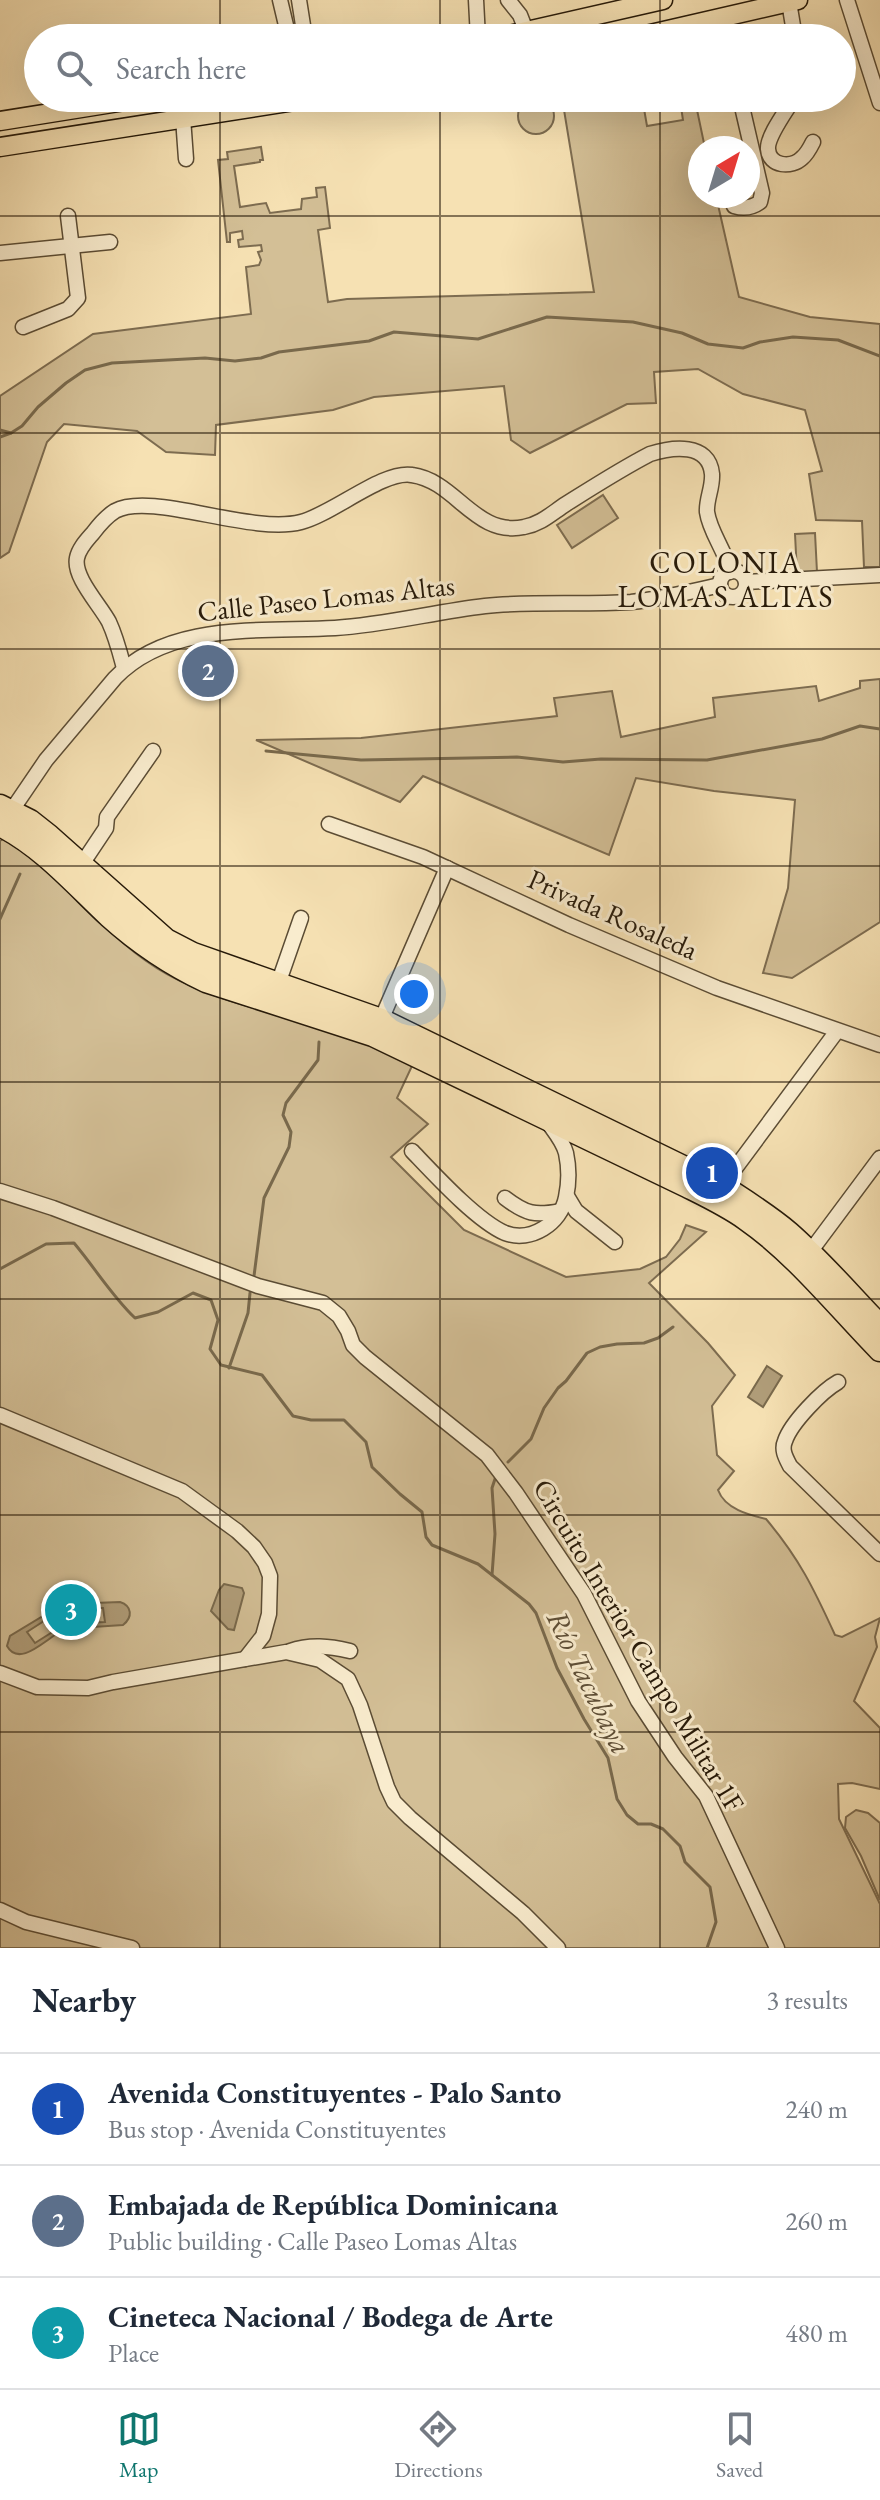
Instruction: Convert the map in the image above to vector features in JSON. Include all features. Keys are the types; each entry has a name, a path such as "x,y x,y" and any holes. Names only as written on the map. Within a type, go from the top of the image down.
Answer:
{"highway":[{"path":"4,814 49,836 166,940 221,965 381,1020 722,1186 754,1206 810,1252 880,1326"},
{"path":"4,814 38,850 133,937 183,970 252,997 373,1035 687,1186 748,1220 783,1251 880,1350"}],"main road":[{"path":"571,24 663,0"},
{"path":"681,24 729,10 794,1"},
{"path":"0,121 56,112"},
{"path":"102,112 106,130"},
{"path":"0,147 222,112"}],"street":[{"path":"280,0 287,24"},
{"path":"299,0 303,24"},
{"path":"476,0 477,24"},
{"path":"508,0 524,24"},
{"path":"847,0 855,24"},
{"path":"794,1 795,24"},
{"path":"856,28 880,103"},
{"path":"743,112 749,136"},
{"path":"786,112 767,147 773,160 781,165 791,165 801,160 813,142"},
{"path":"183,118 186,159"},
{"path":"23,327 74,305 78,291 68,216"},
{"path":"0,253 110,242"},
{"path":"124,668 109,622 77,569 77,558 82,547 115,511 133,506 158,506 246,522 301,522 386,479 413,474 442,488 490,524 507,529 526,527 548,519 563,506 650,454 664,449 687,449 696,451 710,465 712,486 707,511 728,559 730,572"},
{"path":"730,572 740,573 746,582 743,592 735,597 725,594 720,585 723,575 730,572"},
{"path":"746,582 880,575"},
{"name":"Calle Paseo Lomas Altas","path":"4,814 124,668 157,649 201,636 387,623 486,606 657,599 720,585"},
{"path":"82,864 106,828 107,817 153,751"},
{"name":"Privada Rosaleda","path":"329,824 423,857 569,925 717,988 880,1045"},
{"path":"381,1020 447,868"},
{"path":"278,984 301,918"},
{"path":"722,1186 837,1031"},
{"path":"412,1151 451,1190 503,1232 528,1236 549,1224 567,1196 567,1160 562,1143 544,1118"},
{"path":"567,1160 588,1138"},
{"path":"810,1252 880,1158"},
{"name":"Circuito Interior Campo Militar 1F","path":"0,1191 258,1286 323,1303 339,1316 353,1345 365,1357 487,1455 584,1594 638,1701 675,1757 706,1796 777,1948"},
{"path":"567,1196 576,1211 615,1242"},
{"path":"505,1198 532,1214 560,1211"},
{"path":"838,1382 826,1389 798,1420 785,1441 784,1453 790,1466 880,1554"},
{"path":"0,1415 182,1491 246,1539 265,1563 270,1576 270,1590 269,1614 263,1636 245,1659"},
{"path":"0,1673 37,1687 88,1688 305,1646 350,1651"},
{"path":"286,1652 320,1660 348,1679 394,1802 523,1913 558,1948"},
{"path":"0,1910 26,1922 132,1948"}],"shaded area":[{"path":"519,112 553,112 549,129 536,134 523,129 518,116"},
{"path":"564,112 645,112 647,126 683,120 682,112 697,112 702,136 688,136 688,208 719,208 739,297 810,317 880,324 880,567 864,567 862,521 816,520 809,474 822,471 805,410 743,394 698,369 654,372 656,403 627,404 530,453 511,440 504,386 374,397 333,410 216,425 215,455 166,452 137,431 64,424 47,442 9,552 0,558 0,396 93,334 251,314 246,267 259,265 258,252 262,251 261,245 239,247 238,240 243,239 242,231 230,233 230,242 227,242 218,160 228,159 227,152 261,147 263,160 234,166 240,207 266,203 270,213 301,209 302,199 317,197 316,188 325,187 330,228 318,230 328,302 594,292"},
{"path":"603,495 618,518 572,548 557,525"},
{"path":"815,533 817,572 797,573 795,534"},
{"path":"880,679 880,922 792,978 763,973 788,888 795,800 636,778 609,855 423,776 400,802 256,740 361,738 557,716 554,698 612,691 621,737 715,717 713,698 816,686 819,701 860,688 860,681"},
{"path":"3,839 46,870 124,944 167,974 239,1004 363,1042 412,1066 397,1098 428,1124 391,1157 464,1230 566,1277 640,1269 666,1257 686,1225 706,1232 649,1283 735,1375 712,1406 717,1455 734,1471 718,1490 721,1497 745,1513 766,1519 778,1533 805,1574 835,1635 842,1637 880,1618 875,1637 877,1647 854,1701 880,1728 880,1789 852,1783 838,1784 839,1819 880,1904 880,1948 0,1948 0,841"},
{"path":"767,1366 782,1376 763,1407 748,1397"},
{"path":"224,1584 242,1588 244,1593 234,1630 228,1629 211,1611"},
{"path":"120,1602 130,1612 123,1625 78,1628 77,1623 105,1622 103,1608 95,1608 95,1603"},
{"path":"43,1616 47,1619 27,1632 35,1643 54,1631 55,1635 23,1654 12,1652 7,1646 10,1636"},
{"path":"856,1810 868,1813 880,1823 880,1900 845,1828 846,1817"}],"waterway":[{"path":"0,437 22,426 38,407 85,370 112,363 205,358 235,361 279,352 369,341 394,332 478,339 547,317 633,322 682,333 708,344 743,348 793,337 838,340 880,356"},
{"path":"0,430 11,433"},
{"path":"266,751 361,760 517,757 563,762 601,759 707,760 822,739 860,726 880,729"},
{"path":"0,919 20,874"},
{"path":"254,1276 264,1198 289,1147 291,1132 283,1115 286,1103 318,1060 319,1042"},
{"name":"Río Tacubaya","path":"0,1269 46,1244 74,1243 135,1318 158,1312 193,1293 211,1300 218,1320 210,1349 221,1365 262,1375 293,1416 311,1420 344,1420 366,1442 372,1467 422,1512 426,1537 432,1545 478,1564 536,1613 557,1668 608,1758 617,1799 627,1815 638,1824 651,1824 663,1829 680,1846 685,1862 710,1887 716,1922 707,1948"},
{"path":"229,1368 248,1313 250,1293"},
{"path":"508,1462 531,1439 544,1408 587,1353 617,1344 644,1343 673,1327"},
{"path":"492,1575 495,1534 492,1488 496,1476"}],"place":[{"name":"Embajada de República Dominicana","path":"208,671"},
{"name":"Avenida Constituyentes - Palo Santo","path":"712,1173"},
{"name":"Cineteca Nacional / Bodega de Arte","path":"71,1610"}],"district":[{"name":"COLONIA LOMAS ALTAS","path":"726,580"}]}
